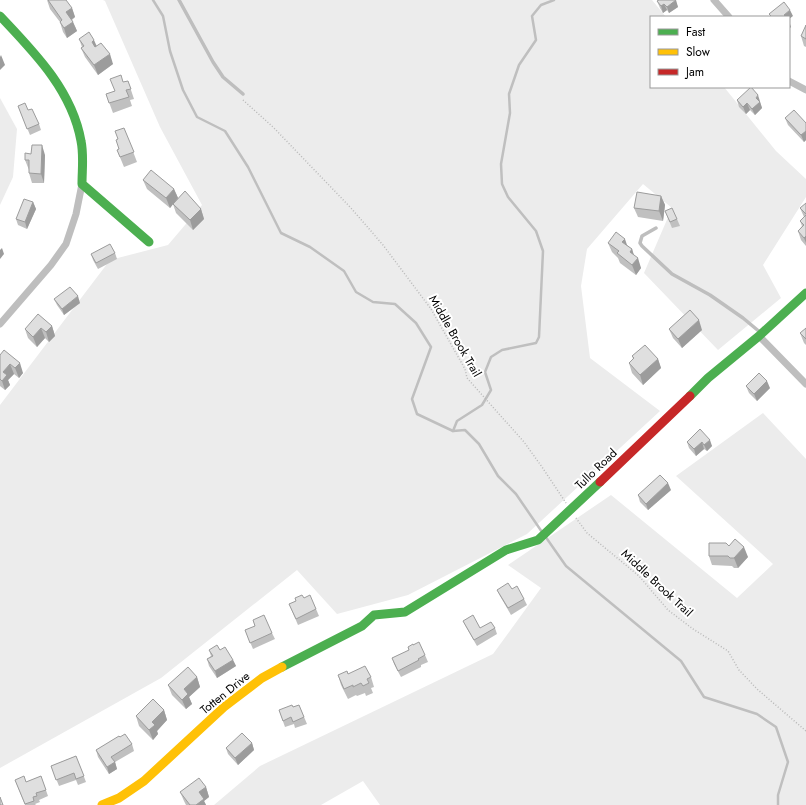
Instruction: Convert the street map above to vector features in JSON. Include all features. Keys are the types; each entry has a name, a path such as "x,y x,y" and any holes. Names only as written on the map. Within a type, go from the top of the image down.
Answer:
{"street":[{"path":"714,0 728,16"},
{"path":"0,16 38,56 60,85 72,109 81,140 82,184 76,214 66,244 52,265 0,324"},
{"path":"790,82 806,90"},
{"path":"82,184 148,242"},
{"name":"Tullo Road","path":"374,615 405,612 506,550 538,540 708,378 760,335 806,293"},
{"path":"760,335 806,384"},
{"name":"Totten Drive","path":"102,805 126,794 144,781 224,707 262,678 362,626 374,615"}],"lane":[{"path":"179,0 213,62 223,77 243,94"},
{"path":"656,228 642,236 640,243 642,246 672,274 710,295 743,318 760,335"}],"path":[{"name":"Middle Brook Trail","path":"238,96 274,128 351,208 383,245 431,309 465,370 467,378 524,442 570,511 587,533 639,576 668,610 693,629 728,650 739,670 757,689 806,731"}],"shaded area":[{"path":"103,0 652,0 665,16 650,16 650,88 725,88 776,151 806,179 806,197 763,265 781,298 718,350 644,273 672,208 643,184 587,249 581,286 590,358 660,411 527,534 408,595 337,614 297,570 161,678 0,768 0,405 110,260 168,245 202,205 160,127 105,1"},
{"path":"0,98 17,129 13,177 0,205"},
{"path":"763,413 806,459 806,805 380,805 363,781 321,805 214,805 260,766 493,654 541,588 508,565 611,495 737,598 773,564 676,476"}],"building":[{"path":"48,0 66,0 72,8 66,12 73,22 64,28 60,22 62,20"},
{"path":"676,0 667,7 664,4 661,6 657,1"},
{"path":"784,2 790,10 784,15 785,16 771,16 769,14"},
{"path":"806,25 806,39 801,36"},
{"path":"89,32 94,40 92,42 95,47 101,43 110,54 94,65 81,48 84,46 79,39"},
{"path":"121,75 123,82 128,81 131,89 126,90 129,97 109,103 106,94 115,91 110,79"},
{"path":"750,88 752,88 758,95 756,98 760,102 752,109 747,103 743,107 737,100"},
{"path":"25,103 28,110 32,109 39,124 27,129 18,106"},
{"path":"794,110 806,123 806,131 801,135 785,118"},
{"path":"124,128 134,152 120,157 117,150 119,149 116,140 118,139 115,131"},
{"path":"32,145 42,145 41,174 29,173 29,160 25,160 25,153 31,154"},
{"path":"151,170 174,189 166,198 143,180"},
{"path":"185,191 201,209 190,220 173,204"},
{"path":"637,192 661,196 659,211 634,208"},
{"path":"24,199 33,202 25,222 16,219"},
{"path":"806,203 806,214 800,208"},
{"path":"672,208 677,219 670,222 665,211"},
{"path":"806,215 806,236 804,238 798,231 804,225 800,221"},
{"path":"616,232 625,239 622,242 632,249 630,252 638,258 632,265 617,253 619,251 608,243"},
{"path":"110,244 115,253 96,263 91,254"},
{"path":"70,287 78,296 62,309 54,299"},
{"path":"690,310 699,320 678,339 669,329"},
{"path":"38,314 52,326 46,332 41,328 33,337 25,329"},
{"path":"806,328 806,339 800,333"},
{"path":"645,345 658,359 640,375 629,363 634,358 632,356"},
{"path":"4,350 20,363 15,368 10,364 3,372 7,375 2,381 0,379 0,355"},
{"path":"759,373 767,381 754,394 746,386"},
{"path":"700,429 710,440 704,445 702,442 694,449 687,442"},
{"path":"660,475 668,483 646,504 638,495"},
{"path":"735,539 744,547 734,558 730,558 728,556 709,556 709,543 726,543 729,546"},
{"path":"508,583 512,589 517,586 524,599 508,608 497,590"},
{"path":"302,595 304,598 310,595 316,609 296,619 289,604 296,601 295,598"},
{"path":"264,615 272,633 250,643 245,630 255,626 253,620"},
{"path":"473,615 480,628 491,622 495,628 474,640 463,621"},
{"path":"419,642 425,655 418,659 419,660 398,671 392,658 409,650 408,647"},
{"path":"217,645 220,650 225,647 233,660 215,671 207,659 213,656 209,650"},
{"path":"365,666 371,677 367,679 369,683 363,686 361,683 344,689 338,675 347,671 348,674"},
{"path":"188,667 197,677 184,689 188,694 182,700 168,685"},
{"path":"153,699 164,710 152,722 155,725 149,730 136,716"},
{"path":"292,705 293,707 299,705 304,717 293,722 291,717 283,721 279,710"},
{"path":"242,733 252,743 235,758 226,748"},
{"path":"125,734 132,744 111,757 115,762 107,767 96,750"},
{"path":"76,756 84,776 76,779 74,773 56,780 51,766"},
{"path":"24,776 26,782 41,776 46,790 36,793 37,796 33,797 34,801 25,804 15,780"},
{"path":"199,778 206,787 199,792 204,799 196,805 190,805 180,792"},
{"path":"0,797 3,805 0,805"}],"waterway":[{"path":"153,0 163,16 170,51 183,90 197,117 225,131 248,167 281,233 310,247 344,271 356,292 373,302 395,304 416,323 431,347 412,399 417,414 453,431 465,430 479,444 498,476 516,494 542,532"},
{"path":"453,431 457,421 482,405 491,390 485,372 491,357 502,350 536,343 539,337 543,251 536,231 508,197 502,184 501,164 510,113 509,94 519,65 536,40 532,16 541,5 554,0"},
{"path":"545,536 566,566 681,661 704,697 757,714 776,727 788,762 778,795 778,805"}],"traffic: fast":[{"path":"0,16 50,73 69,105 76,122 82,146 82,184 149,242"},
{"path":"690,396 708,378 759,336 806,293"},
{"path":"282,667 362,626 374,615 405,612 506,550 538,540 600,482"}],"traffic: slow":[{"path":"102,805 119,798 144,781 224,707 262,678 282,667"}],"traffic: jam":[{"path":"600,482 690,396"}]}
